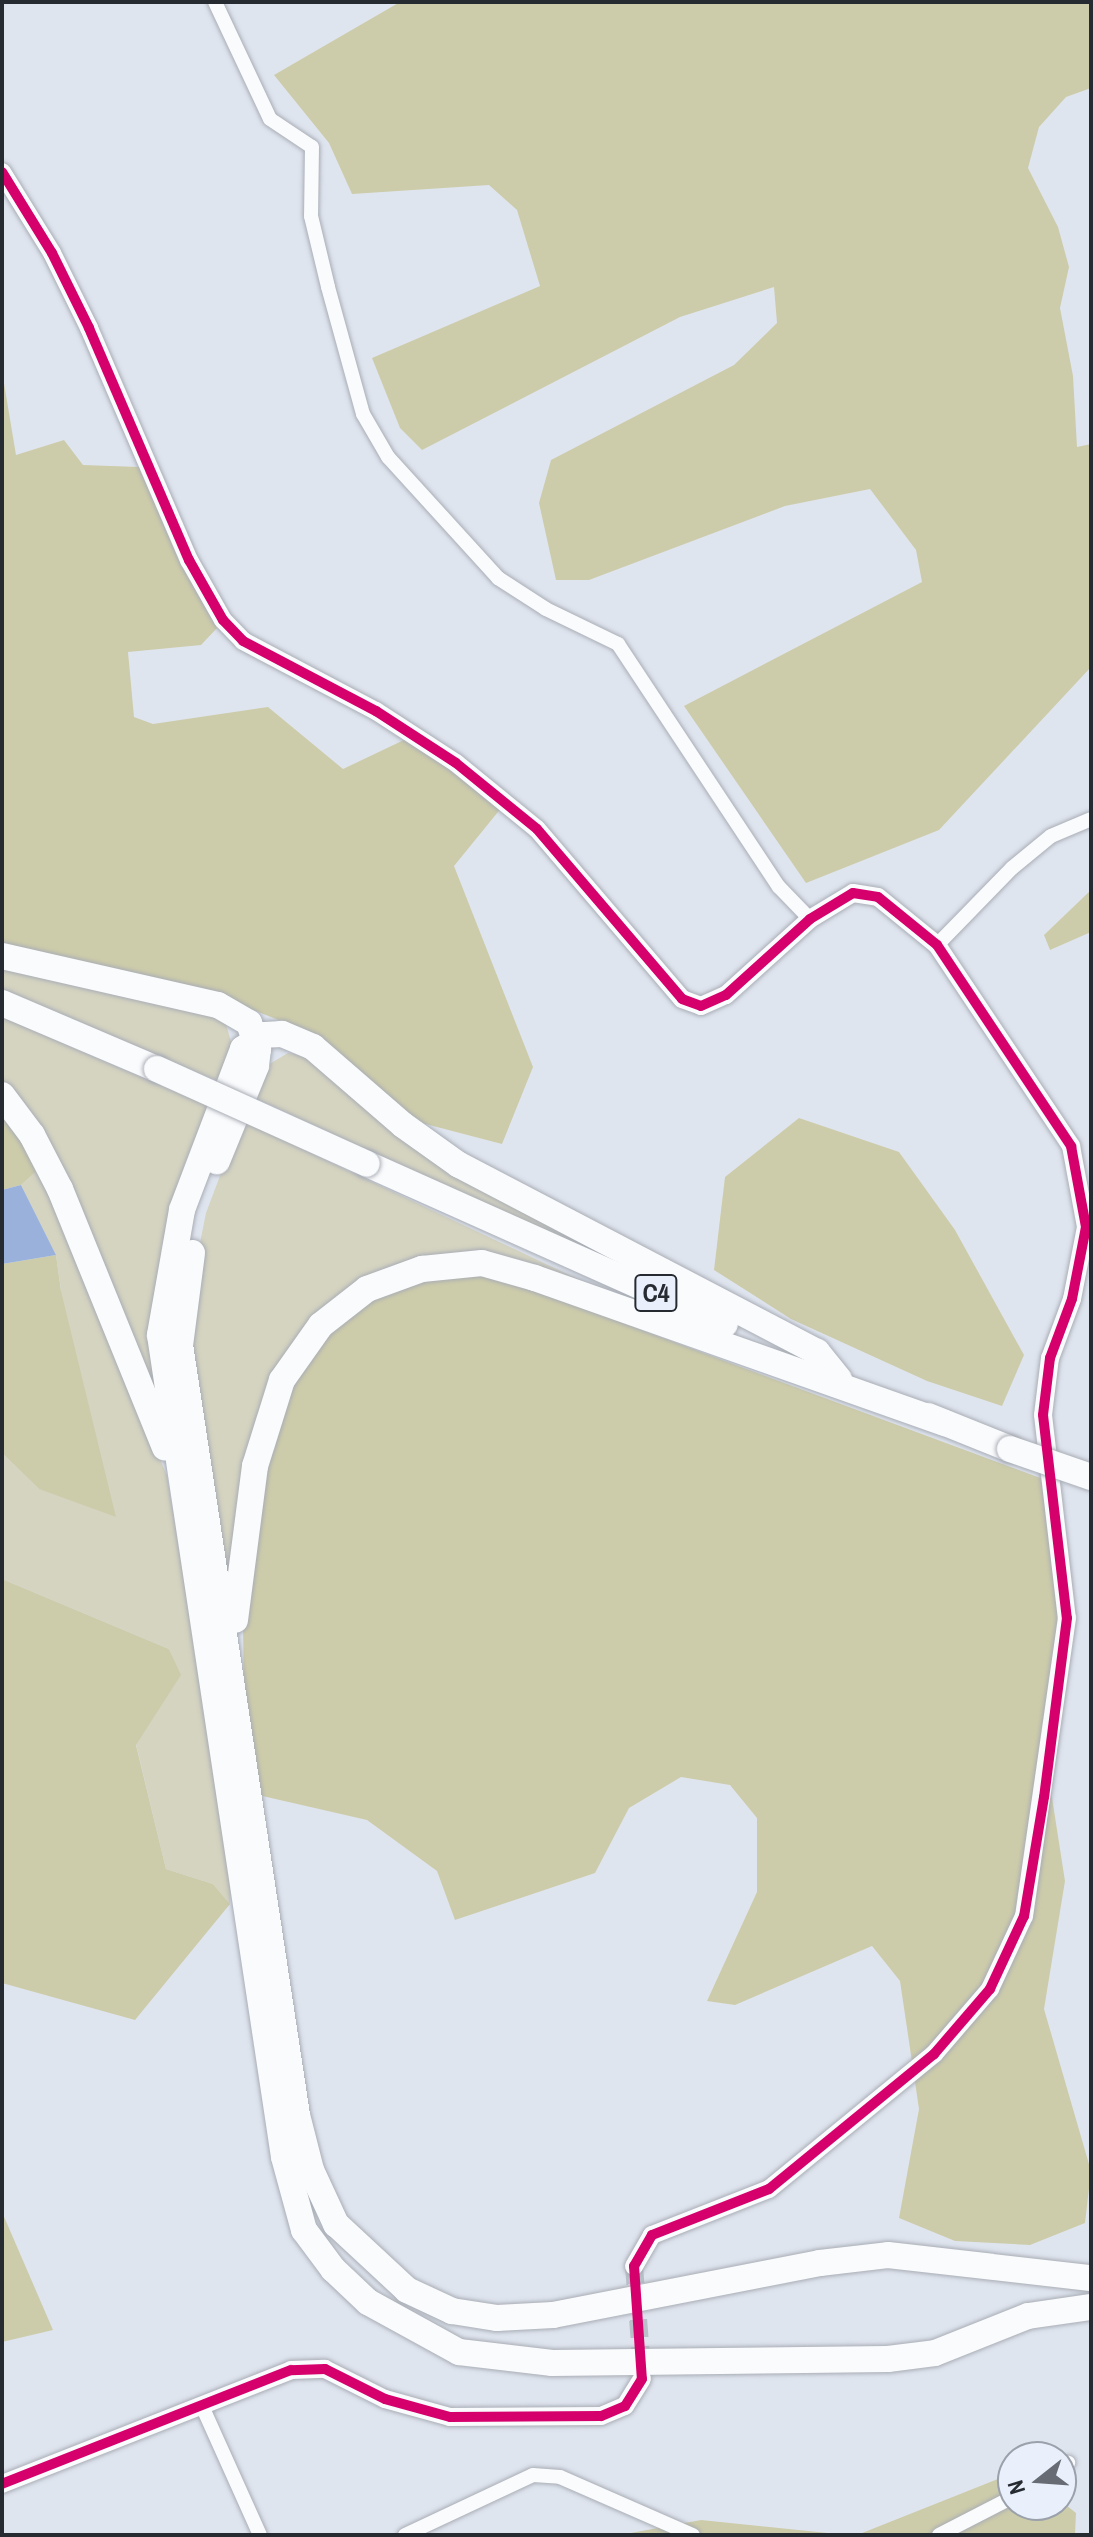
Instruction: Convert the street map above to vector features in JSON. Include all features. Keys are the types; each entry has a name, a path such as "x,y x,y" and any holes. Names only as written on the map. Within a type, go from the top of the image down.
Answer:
{"highway":[{"path":"2,956 218,1005 249,1023 255,1041 256,1066 199,1208 180,1345 278,2000 311,2170 336,2224 407,2290 452,2311 497,2318 553,2315 820,2263 888,2255 1091,2278"},
{"name":"C4","path":"2,1003 157,1069 839,1379 1010,1449 1091,1477"},
{"path":"839,1379 817,1352 459,1165 403,1125 313,1047 282,1034 255,1041 243,1049 229,1078 182,1210 160,1335 284,2157 304,2230 368,2302 459,2352 552,2363 888,2359 935,2353 1028,2316 1091,2307"},
{"path":"2,1095 32,1135 60,1189 181,1488"},
{"path":"232,1685 237,1581 255,1466 282,1380 321,1325 367,1289 422,1269 482,1263 944,1423"}],"street":[{"path":"215,2 270,119 305,137 312,147 311,216 328,287 363,414 388,457 498,578 546,609 618,644 779,887 810,919"},
{"path":"2,172 89,328 189,560 223,620 243,641 376,711 456,763 537,829 682,999 701,1006 726,995 810,919 853,893 878,897 937,945 1071,1146 1086,1227 1072,1299 1050,1358 1043,1415 1067,1618 1024,1916 990,1989 934,2054 769,2189 652,2235 634,2266"},
{"path":"937,945 1042,844 1091,819"},
{"path":"2,2484 202,2406 264,2378 325,2369 385,2399 450,2417 601,2416 625,2406 642,2379"},
{"path":"202,2406 260,2535"},
{"path":"405,2535 533,2475 560,2477 693,2535"},
{"path":"939,2535 997,2505"}],"green space":[{"path":"400,2 1091,2 1091,88 1066,97 1039,127 1028,168 1058,227 1069,267 1060,308 1073,376 1077,447 1091,444 1091,667 939,830 806,883 684,706 922,582 916,550 870,489 785,506 589,580 556,580 539,503 551,460 734,365 777,323 774,287 680,317 422,450 400,428 372,358 540,286 517,210 489,185 352,194 329,143 274,75"},
{"path":"2,371 16,455 64,440 83,465 139,467 219,626 201,645 128,652 134,717 153,724 268,707 343,769 406,739 502,807 454,866 533,1067 502,1144 414,1121 329,1049 281,1021 226,999 2,950"},
{"path":"1091,890 1091,932 1050,950 1044,935"},
{"path":"2,969 187,1006 225,1021 232,1045 220,1082 2,989"},
{"path":"2,1017 208,1106 184,1166 161,1249 160,1398 23,1108 2,1081"},
{"path":"288,1053 306,1056 697,1302 251,1096 261,1069"},
{"path":"2,1112 39,1169 21,1185 2,1190"},
{"path":"799,1118 899,1152 955,1230 1024,1355 1002,1406 927,1381 791,1319 714,1270 725,1177"},
{"path":"241,1120 597,1288 227,1589 191,1356 195,1268 206,1213"},
{"path":"39,1169 167,1476 232,1858 230,1904 213,1884 166,1869 136,1744 180,1675 169,1649 2,1579 2,1453 39,1489 61,1290 56,1255 21,1185"},
{"path":"56,1255 61,1291 116,1517 39,1489 2,1453 2,1264"},
{"path":"477,1275 507,1280 1043,1479 1059,1607 1043,1740 1065,1881 1044,2009 1091,2171 1085,2223 1030,2245 955,2241 899,2218 919,2109 900,1981 872,1946 735,2005 707,2001 757,1892 757,1818 730,1785 681,1777 629,1808 595,1873 455,1920 437,1871 367,1820 258,1795 244,1702 243,1622 265,1468 286,1398 309,1354 361,1304 407,1281"},
{"path":"2,1579 169,1649 181,1675 136,1745 166,1869 213,1884 230,1904 135,2020 2,1983"},
{"path":"2,2212 53,2330 2,2342"},
{"path":"997,2479 997,2521 1076,2521 1075,2535 857,2535"},
{"path":"701,2520 847,2535 620,2535"}],"water":[{"path":"21,1185 56,1255 2,1264 2,1190"}],"tunnel":[{"path":"634,2266 642,2371"}],"cycle path":[{"path":"2,172 52,253 89,328 189,560 223,620 243,641 376,711 456,763 537,829 682,999 701,1006 726,995 810,919 853,893 878,897 937,945 1071,1146 1086,1227 1072,1299 1050,1358 1043,1415 1067,1618 1044,1797 1024,1916 990,1989 934,2054 769,2189 652,2235 634,2266 642,2379 625,2406 601,2416 450,2417 385,2399 325,2369 291,2370 2,2484"}]}
